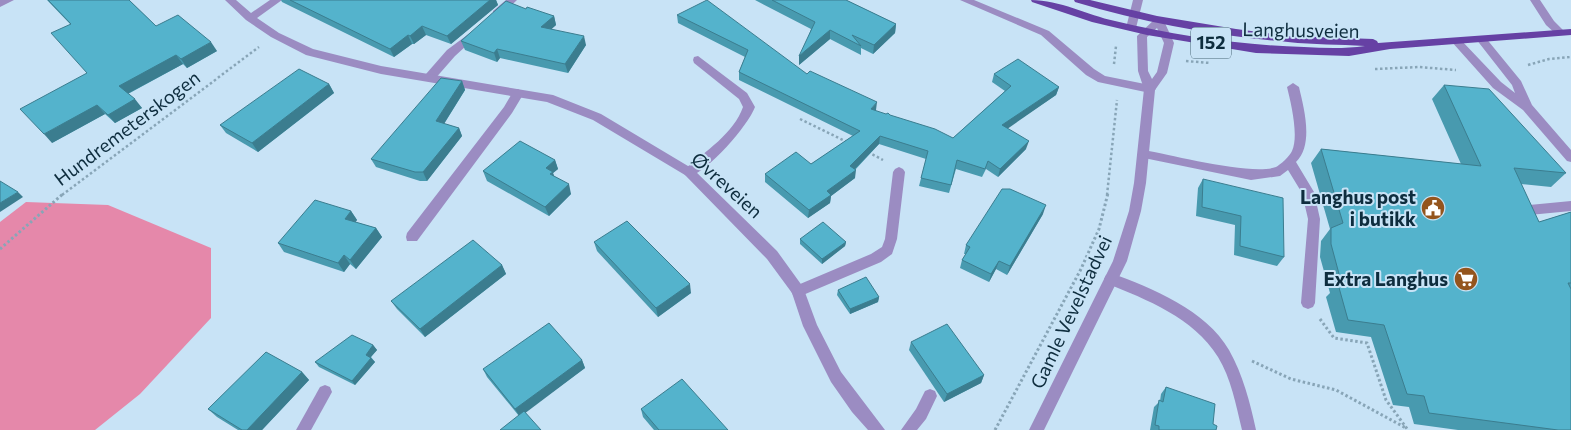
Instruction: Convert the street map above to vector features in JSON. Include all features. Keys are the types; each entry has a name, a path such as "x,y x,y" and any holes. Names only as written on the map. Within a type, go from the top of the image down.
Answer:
{"main road":[{"name":"Langhusveien","path":"1036,0 1147,32 1256,49 1349,52 1390,45 1566,33"},
{"name":"Langhusveien","path":"1079,0 1159,21 1289,39 1340,40 1390,45"}],"street":[{"path":"0,4 9,0"},
{"name":"Øvreveien","path":"230,0 250,18 275,35 324,57 381,70 549,98 597,117 689,172 772,255 798,291 810,326 836,377 878,430"},
{"path":"250,18 277,0"},
{"path":"430,77 451,53 512,0"},
{"path":"965,0 1045,33 1096,76 1116,83 1150,89"},
{"path":"1131,28 1138,0"},
{"path":"1535,0 1550,23 1566,33"},
{"path":"1147,32 1159,21"},
{"name":"Gamle Vevelstadvei","path":"1150,89 1162,73 1169,43 1159,21"},
{"name":"Gamle Vevelstadvei","path":"1036,430 1111,279 1122,254 1135,211 1144,154 1150,89 1143,71 1141,52 1142,36 1147,32"},
{"path":"1481,39 1517,84 1527,108"},
{"path":"1456,41 1497,85 1527,108 1571,158"},
{"path":"689,172 721,144 748,112 749,106 743,96 698,60"},
{"path":"1144,154 1251,175 1265,175 1280,171 1297,154 1300,141 1293,86"},
{"path":"412,237 508,110 518,93"},
{"path":"1290,163 1308,192 1314,219 1308,303"},
{"path":"798,291 876,258 887,250 891,239 899,172"},
{"path":"1520,212 1571,206"},
{"path":"1111,279 1193,319 1205,329 1223,352 1232,370 1250,430"},
{"path":"303,430 326,392"},
{"path":"908,430 921,414 930,396"}],"path":[{"name":"Hundremeterskogen","path":"0,249 55,200 275,35"},
{"path":"996,430 1081,269 1099,229 1109,188 1117,98 1114,62 1116,46"},
{"path":"1522,66 1571,57"},
{"path":"800,120 853,145"},
{"path":"862,149 899,172"},
{"path":"1308,303 1334,338 1367,343 1386,400 1407,429"},
{"path":"1223,352 1248,359 1291,379 1336,390 1407,429"}],"shaded area":[{"path":"26,202 108,205 211,248 211,318 140,394 95,430 0,430 0,222"}],"building":[{"path":"48,0 129,0 156,26 178,15 211,42 181,59 176,55 119,86 135,99 108,115 97,105 44,134 20,109 87,73 51,33 71,24"},
{"path":"290,0 490,0 447,36 422,26 390,49"},
{"path":"707,0 807,74 810,71 877,102 871,109 935,129 953,138 1011,86 994,74 1018,59 1059,87 1002,125 1029,141 1000,169 988,161 985,169 957,160 951,185 921,178 928,151 880,136 850,166 856,170 827,191 831,195 809,210 765,174 796,152 811,164 860,131 739,72 748,50 677,15"},
{"path":"772,0 846,0 896,24 874,45 852,35 861,46 830,30 799,56 815,22"},
{"path":"506,1 526,9 527,7 554,16 541,27 584,36 565,64 497,49 494,53 461,41"},
{"path":"299,69 329,84 252,143 220,125"},
{"path":"441,78 462,81 436,121 459,128 423,172 415,172 371,159"},
{"path":"1444,85 1489,89 1566,173 1514,168 1539,222 1571,212 1571,283 1568,283 1571,289 1571,430 1558,430 1429,413 1424,396 1407,394 1384,325 1348,320 1338,284 1342,285 1331,244 1331,228 1343,223 1321,149 1481,166"},
{"path":"520,141 555,160 546,168 553,172 550,174 569,184 545,207 483,171"},
{"path":"1203,179 1283,198 1284,257 1240,246 1241,216 1202,207"},
{"path":"0,181 18,192 0,203"},
{"path":"1002,189 1010,189 1046,205 1010,266 999,261 991,274 962,260 970,247 966,245"},
{"path":"315,200 351,211 345,219 376,228 350,260 344,255 338,263 278,243"},
{"path":"627,221 690,284 656,308 594,242"},
{"path":"823,222 846,242 822,259 800,239"},
{"path":"473,240 502,265 420,329 391,301"},
{"path":"866,277 879,297 850,309 838,290"},
{"path":"549,323 582,360 515,409 483,369"},
{"path":"947,324 984,375 947,394 911,342"},
{"path":"352,335 373,345 366,355 371,358 352,381 315,362"},
{"path":"266,352 302,372 247,430 242,430 208,409"},
{"path":"682,379 728,430 659,430 641,409"},
{"path":"1166,387 1215,404 1213,424 1217,426 1216,430 1159,430 1159,426 1155,425 1159,400 1163,402"},
{"path":"524,411 541,430 500,430"}],"place":[{"name":"Langhus post i butikk","path":"1433,208"},
{"name":"Extra Langhus","path":"1466,279"}]}
